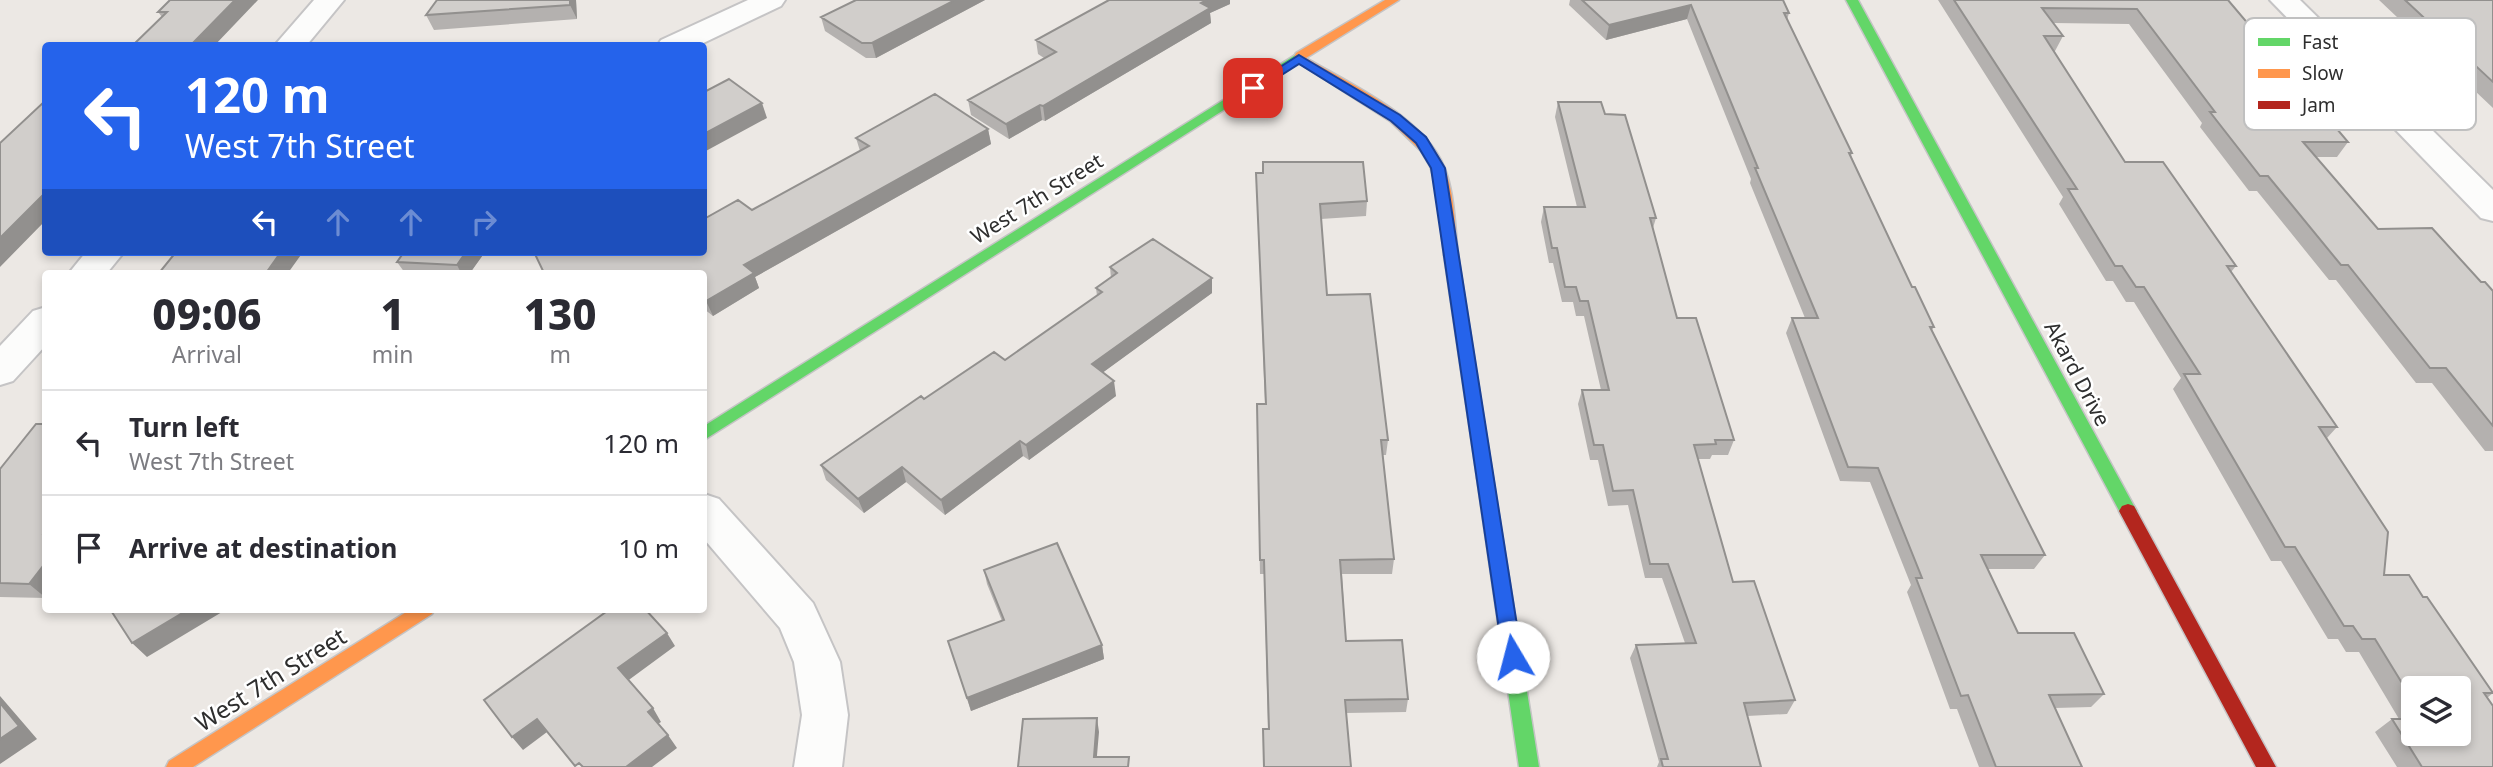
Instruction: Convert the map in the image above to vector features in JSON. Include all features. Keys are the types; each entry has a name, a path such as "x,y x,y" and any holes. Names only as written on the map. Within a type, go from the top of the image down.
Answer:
{"street":[{"path":"293,42 330,0"},
{"path":"681,42 771,0"},
{"name":"West 7th Street","path":"707,432 1299,59 1342,29 1393,0"},
{"name":"Akard Drive","path":"1852,0 2266,767"},
{"path":"2284,0 2302,18"},
{"path":"1299,59 1395,118 1421,140 1438,168 1529,767"},
{"path":"2413,130 2493,210"},
{"path":"90,270 102,256"},
{"path":"0,371 42,324"},
{"path":"707,514 797,616 812,650 817,662 825,715 818,767"},
{"name":"West 7th Street","path":"176,767 420,613"}],"building":[{"path":"170,0 235,0 194,42 136,42 167,12 158,12"},
{"path":"437,0 570,0 570,5 426,15"},
{"path":"856,0 955,0 872,43 862,43 821,17"},
{"path":"1109,0 1207,0 1201,3 1210,8 1043,106 1040,105 1006,124 968,100 1056,52 1036,40"},
{"path":"1582,0 1783,0 1789,13 1784,13 1852,153 1849,153 1912,287 1915,287 1934,327 1930,327 2045,555 1981,555 2018,633 2074,633 2104,694 2049,695 2082,767 1996,767 1968,695 1961,696 1916,578 1922,578 1878,468 1848,467 1792,318 1818,318 1691,5 1609,25"},
{"path":"1954,0 2228,0 2244,19 2244,130 2338,130 2348,142 2303,142 2378,229 2432,228 2481,282 2485,282 2493,291 2493,426 2446,368 2430,368 2348,265 2341,265 2268,176 2260,176 2210,112 2215,112 2137,9 2042,8 2063,36 2044,36 2125,162 2163,162 2236,266 2227,266 2337,427 2319,427 2388,532 2384,575 2409,575 2493,693 2484,693 2493,706 2493,767 2422,767 2409,746 2471,746 2471,676 2401,676 2401,681 2375,639 2362,639 2353,626 2344,626 2295,547 2285,547 2184,374 2200,374 2144,287 2136,287 2122,266 2115,266 2068,189 2077,189"},
{"path":"2405,0 2493,0 2493,82 2476,66 2476,18 2424,18"},
{"path":"729,79 762,103 707,132 707,90"},
{"path":"935,94 988,129 744,265 754,273 707,300 707,270 543,270 536,256 707,256 707,217 738,200 752,210 869,146 856,138"},
{"path":"1558,102 1601,102 1605,114 1625,115 1656,218 1650,218 1677,318 1696,318 1734,440 1715,440 1716,444 1694,445 1733,582 1754,581 1795,700 1744,703 1761,767 1663,767 1661,759 1668,759 1636,645 1696,643 1668,564 1650,564 1633,490 1613,491 1603,445 1594,445 1582,390 1609,390 1588,301 1580,301 1576,287 1565,287 1557,248 1552,248 1544,207 1585,207"},
{"path":"42,104 42,196 0,238 0,143"},
{"path":"1263,162 1363,162 1367,201 1320,204 1327,295 1370,294 1388,440 1381,440 1394,559 1340,560 1346,641 1402,640 1408,699 1345,700 1351,767 1264,767 1263,729 1269,729 1264,560 1260,560 1257,404 1266,404 1256,173 1263,173"},
{"path":"1153,239 1212,278 1092,364 1114,381 1026,445 1020,441 941,500 902,467 858,499 821,465 921,396 924,399 994,352 1005,360 1102,292 1096,288 1117,273 1110,267"},
{"path":"173,256 278,256 268,270 161,270"},
{"path":"401,256 463,256 457,265 397,262"},
{"path":"36,424 42,424 42,567 29,584 0,583 0,469"},
{"path":"1057,543 1102,645 967,698 948,641 1004,620 984,570"},
{"path":"113,613 182,613 132,643"},
{"path":"604,613 649,613 667,633 618,668 653,708 648,712 668,735 626,767 583,767 579,763 575,766 537,719 512,737 484,700"},
{"path":"0,703 19,726 0,739"},
{"path":"1097,718 1094,757 1129,757 1128,767 1018,767 1023,719"},
{"path":"2392,719 2401,719 2401,733"}],"traffic: fast":[{"path":"1852,0 2128,511"},
{"path":"707,432 1300,56"},
{"path":"1485,478 1529,767"}],"traffic: slow":[{"path":"1300,56 1393,0"},
{"path":"1299,59 1395,118 1426,148 1437,166 1443,184 1451,255"},
{"path":"176,767 420,613"}],"traffic: jam":[{"path":"1451,255 1485,478"},
{"path":"2128,511 2266,767"}],"route":[{"path":"1253,88 1299,59 1395,118 1421,140 1438,168 1444,190 1513,657"}]}
